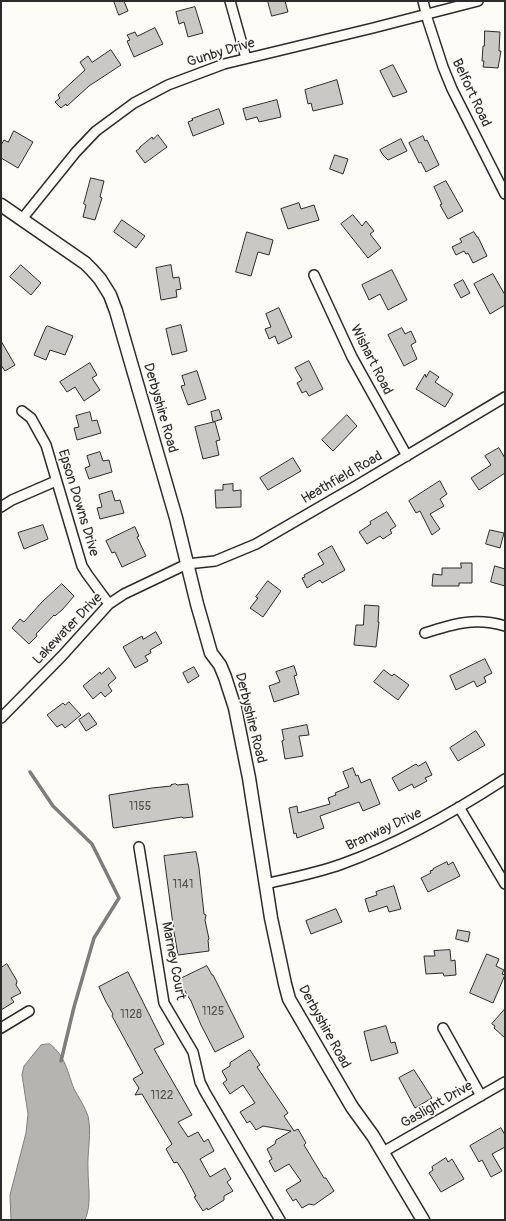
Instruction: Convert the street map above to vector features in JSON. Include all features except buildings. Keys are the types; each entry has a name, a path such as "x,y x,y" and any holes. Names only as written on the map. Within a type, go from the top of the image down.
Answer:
{"street":[{"path":"230,1 246,58"},
{"name":"Belfort Road","path":"423,1 436,47 449,82 505,194"},
{"name":"Gunby Drive","path":"22,219 76,152 96,131 134,103 168,85 224,64 246,58 374,28 478,1"},
{"name":"Derbyshire Road","path":"1,205 85,263 100,279 110,295 142,398 211,652 226,677 235,708 249,778 272,925 289,999 352,1106 373,1136 423,1220"},
{"name":"Wishart Road","path":"314,275 352,357 407,456"},
{"name":"Heathfield Road","path":"188,564 215,562 256,544 407,456 504,397"},
{"name":"Epson Downs Drive","path":"22,411 31,418 46,445 82,566 108,604"},
{"path":"1,507 12,500 56,481"},
{"name":"Lakewater Drive","path":"1,718 62,656 108,604 124,594 188,564"},
{"path":"425,634 452,624 469,622 480,622 505,626"},
{"name":"Branway Drive","path":"265,884 320,871 342,864 385,846 441,818 505,779"},
{"path":"459,807 505,884"},
{"name":"Marney Court","path":"139,847 164,1003 192,1052 200,1082 205,1092 280,1220"},
{"path":"1,1028 29,1011"},
{"path":"443,1028 481,1096"},
{"name":"Gaslight Drive","path":"382,1152 505,1082"}],"shaded area":[{"path":"50,1044 63,1059 74,1089 88,1116 90,1129 88,1163 89,1195 87,1214 85,1220 11,1220 10,1195 26,1133 28,1114 22,1075 24,1066 41,1045"}],"waterway":[{"path":"30,772 53,806 92,844 119,898 94,938 74,1007 61,1061"}]}
